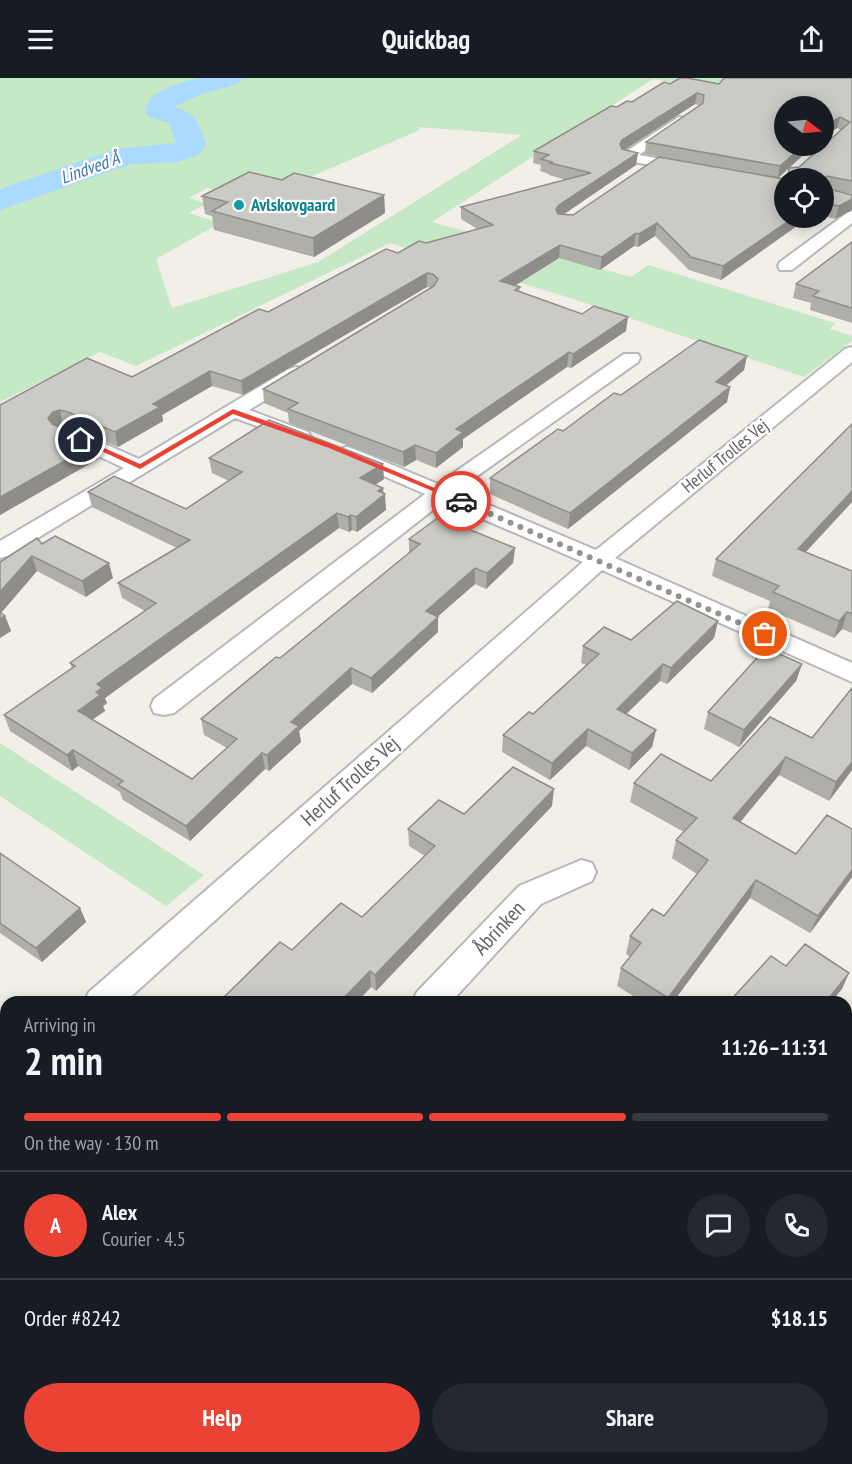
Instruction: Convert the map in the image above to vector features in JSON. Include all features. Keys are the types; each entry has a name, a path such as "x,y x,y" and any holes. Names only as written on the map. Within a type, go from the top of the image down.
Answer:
{"street":[{"path":"695,110 627,157 707,170"},
{"path":"632,177 656,161"},
{"path":"786,266 852,216"},
{"name":"Herluf Trolles Vej","path":"108,996 599,560 852,353"},
{"path":"164,706 441,492 631,358"},
{"path":"0,552 316,361"},
{"path":"233,411 326,445 441,492 852,674"},
{"path":"64,433 140,467"},
{"name":"Åbrinken","path":"435,996 530,895 581,872"}],"green space":[{"path":"0,78 848,78 811,96 774,96 774,102 653,79 432,222 631,277 648,265 835,323 830,329 852,336 852,341 804,377 567,297 390,243 136,366 100,352 0,402","holes":["418,127 522,135 318,262 172,308 156,259 220,223 189,213 206,204 189,198 207,188 227,193 284,188 420,130"]},
{"path":"0,743 204,875 166,906 0,796"}],"building":[{"path":"680,78 719,84 724,78 852,78 852,181 834,177 834,168 789,168 799,167 811,156 834,156 834,136 850,122 840,117 834,120 834,96 774,96 774,156 792,156 780,166 646,142 703,103 704,95 697,93 622,140 620,144 622,149 638,153 559,205 556,209 558,214 573,215 659,157 774,177 774,228 778,228 723,266 691,257 657,223 639,234 636,233 602,257 560,245 500,281 520,287 515,290 582,314 594,306 628,317 573,354 569,352 456,429 463,432 436,453 415,445 403,452 288,409 298,403 263,389 434,286 438,279 433,274 427,273 241,381 210,371 153,404 160,407 115,432 68,412 60,410 53,412 48,418 52,424 95,444 0,497 0,405 87,358 132,377 259,309 268,312 386,249 398,253 419,241 426,243 493,225 461,207 591,173 550,163 552,162 541,159 549,155 534,151 611,106 617,107 627,101 632,102 664,82 670,84"},
{"path":"249,172 282,180 294,173 384,195 313,238 212,211 228,202 202,196"},
{"path":"834,190 852,195 852,199 839,206 834,205"},
{"path":"852,242 852,308 813,296 819,291 796,284"},
{"path":"699,340 747,356 716,382 730,387 570,513 490,478 558,429 563,431 614,393 621,395"},
{"path":"269,420 383,464 360,478 383,488 378,491 385,494 356,517 337,513 97,684 102,688 96,692 100,695 78,711 192,779 237,739 201,719 420,544 409,539 439,517 515,548 487,573 475,568 426,611 438,617 371,678 351,668 291,722 299,726 267,755 262,753 186,826 118,785 123,781 73,750 67,755 4,715 75,666 70,663 156,603 118,583 190,540 88,492 114,476 186,509 242,472 209,458"},
{"path":"852,424 852,491 798,549 852,571 852,614 847,612 839,621 773,592 779,586 716,559"},
{"path":"55,536 109,563 82,581 32,556 0,592 0,562 37,538 42,544"},
{"path":"677,601 718,621 671,668 663,664 617,709 656,730 632,753 588,729 552,763 503,735 529,712 533,714 599,654 583,646 604,627 631,640"},
{"path":"766,648 802,664 744,730 708,712"},
{"path":"852,688 852,762 836,782 786,757 733,818 796,854 827,815 852,829 852,870 818,916 756,880 669,996 665,996 621,968 641,943 630,936 652,909 664,916 708,860 676,840 697,818 634,783 661,754 711,781 770,717 812,738"},
{"path":"513,767 554,789 375,975 370,971 346,996 225,996 280,942 292,950 341,903 362,917 435,846 408,829 439,800 464,814"},
{"path":"0,853 80,908 36,948 0,923"},
{"path":"805,944 849,973 831,996 734,996 771,956 786,966"}],"waterway":[{"name":"Lindved Å","path":"0,200 127,155 177,153 188,149 191,144 182,118 159,111 160,103 192,88 229,78"}],"way so far":[{"path":"461,501 765,634"}],"place":[{"name":"Avlskovgaard","path":"239,205"}],"route":[{"path":"81,440 140,467 233,411 332,447 461,501"}]}
